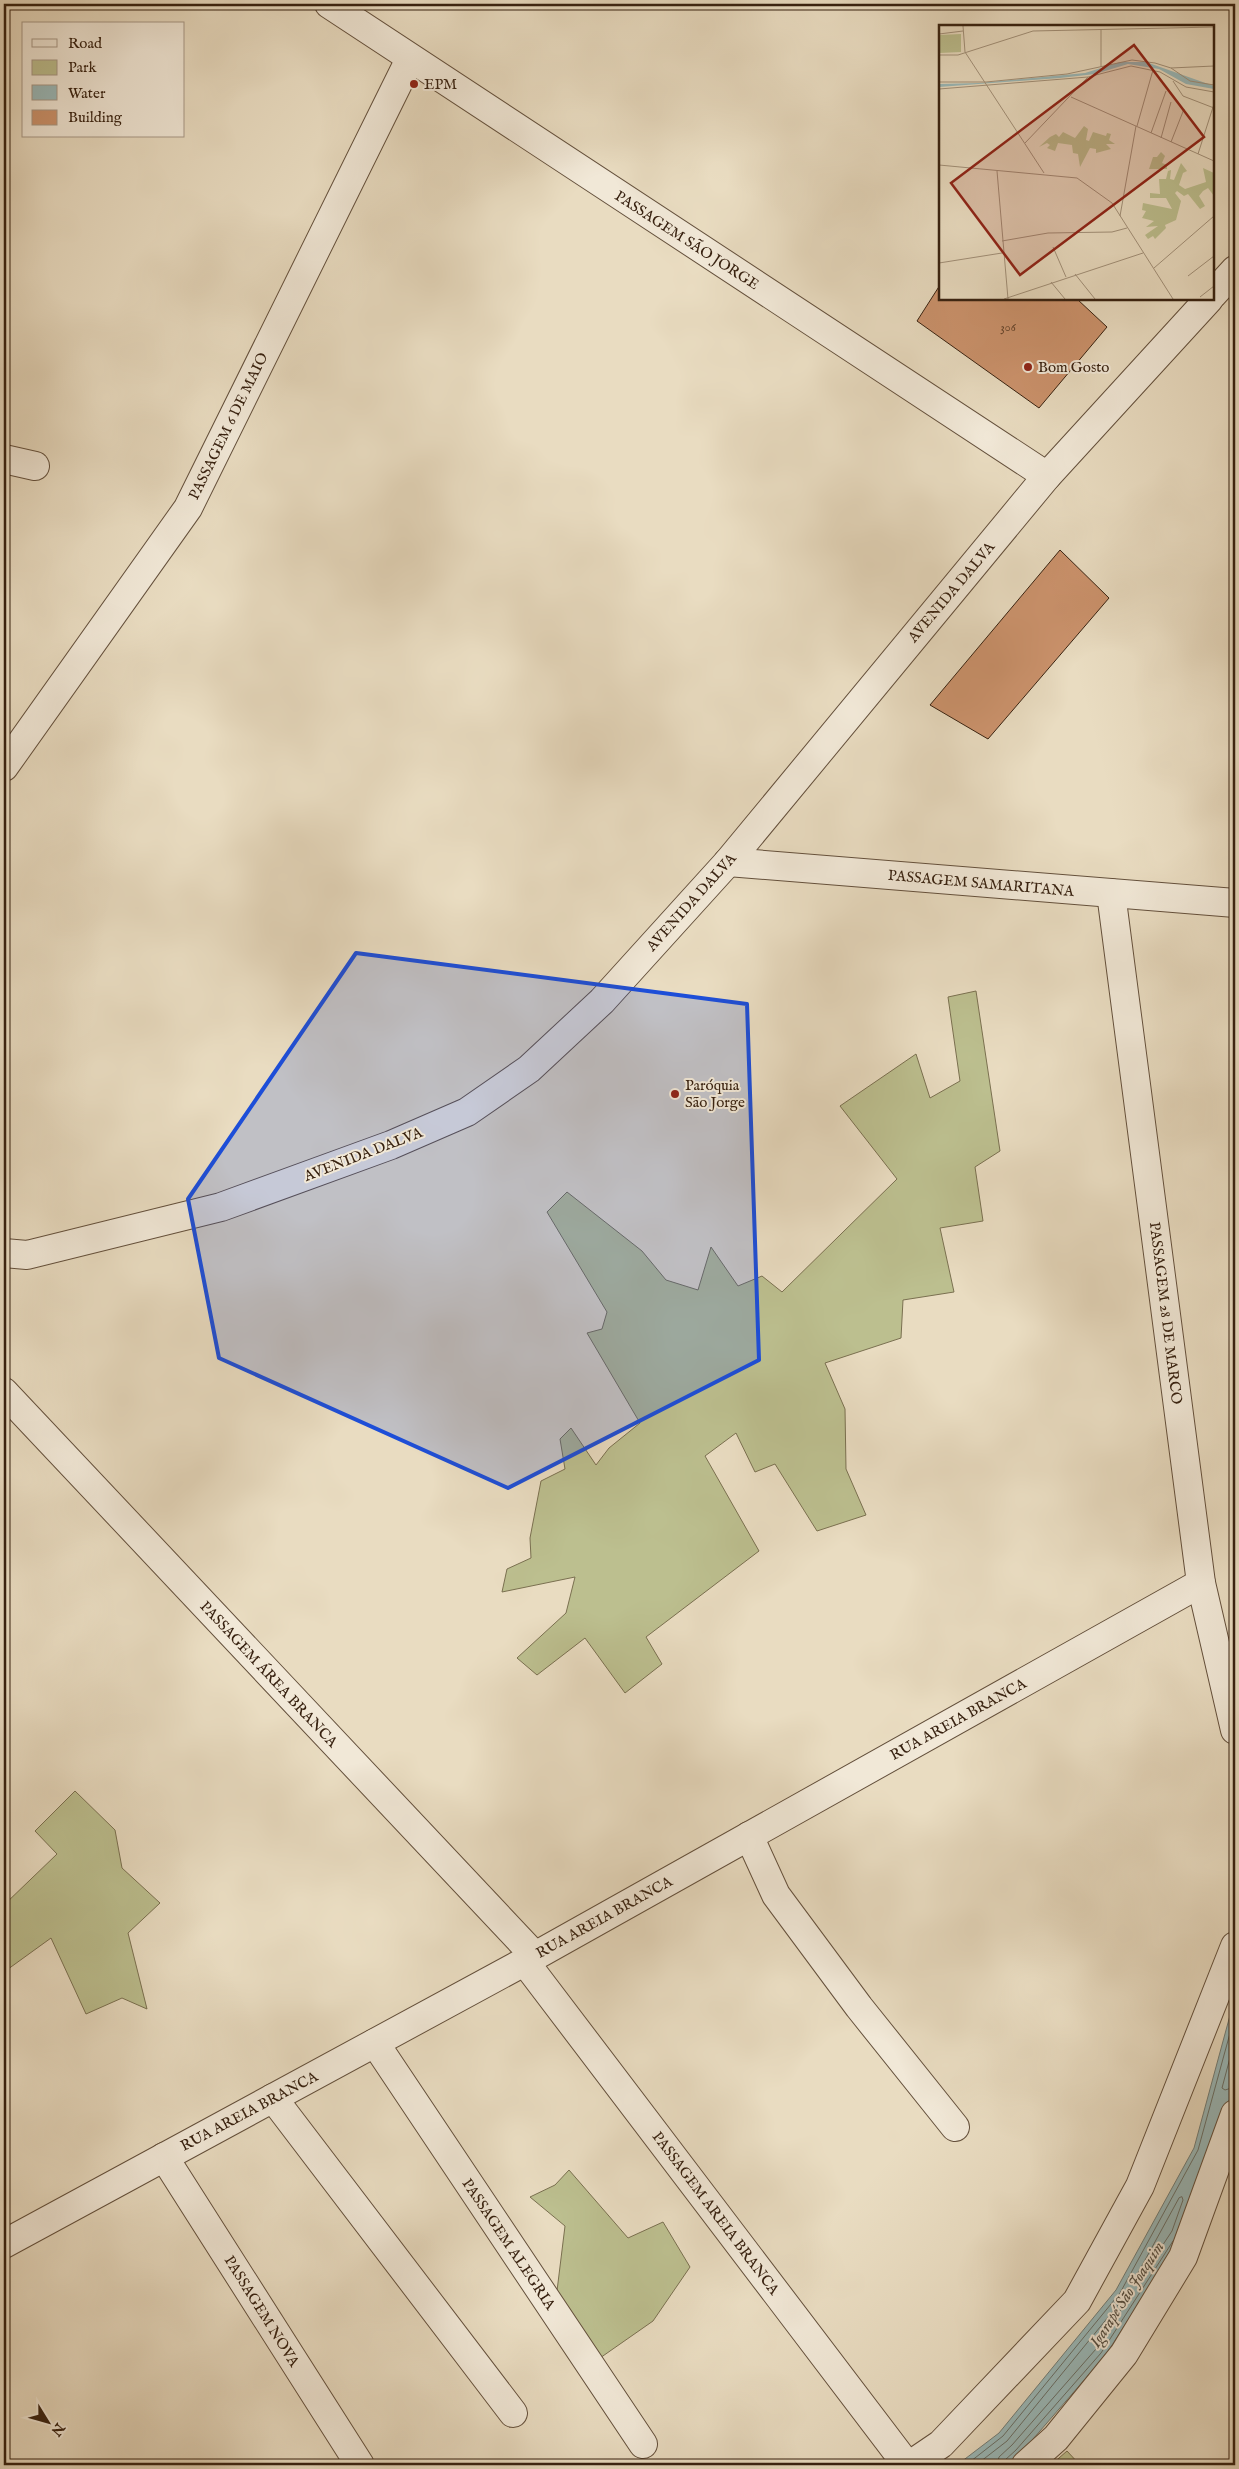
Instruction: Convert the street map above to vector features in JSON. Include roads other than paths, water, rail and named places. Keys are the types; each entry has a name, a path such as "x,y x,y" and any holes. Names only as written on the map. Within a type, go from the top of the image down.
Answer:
{"street":[{"name":"PASSAGEM SÃO JORGE","path":"328,4 1047,476"},
{"name":"PASSAGEM 6 DE MAIO","path":"4,768 188,508 410,59"},
{"path":"1214,293 1235,270"},
{"name":"AVENIDA DALVA","path":"4,1253 27,1255 221,1207 391,1144 468,1112 528,1069 602,1001 728,862 1047,476 1208,300"},
{"path":"4,458 34,466"},
{"name":"PASSAGEM SAMARITANA","path":"728,862 1235,903"},
{"name":"PASSAGEM 28 DE MARCO","path":"1111,893 1201,1583 1235,1730"},
{"name":"PASSAGEM ÁREA BRANCA","path":"4,1392 530,1959"},
{"name":"RUA AREIA BRANCA","path":"4,2244 530,1959 1201,1583"},
{"path":"748,1836 776,1895 859,2007 955,2127"},
{"path":"909,2465 941,2444 1077,2301 1140,2186 1235,1946"},
{"name":"PASSAGEM AREIA BRANCA","path":"530,1959 909,2465"},
{"name":"PASSAGEM ALEGRIA","path":"375,2043 643,2444"},
{"path":"273,2098 513,2413"},
{"path":"1026,2465 1056,2438 1124,2354 1183,2257 1235,2114"},
{"name":"PASSAGEM NOVA","path":"164,2157 360,2465"}],"water":[{"name":"Igarapé São Joaquim","path":"1235,1997 1235,2092 1182,2236 1105,2356 1020,2454 1006,2465 957,2465 999,2433 1116,2290 1194,2148"}],"place":[{"name":"EPM","path":"414,84"},
{"name":"Bom Gosto","path":"1028,367"},
{"name":"Paróquia São Jorge","path":"675,1094"}]}
